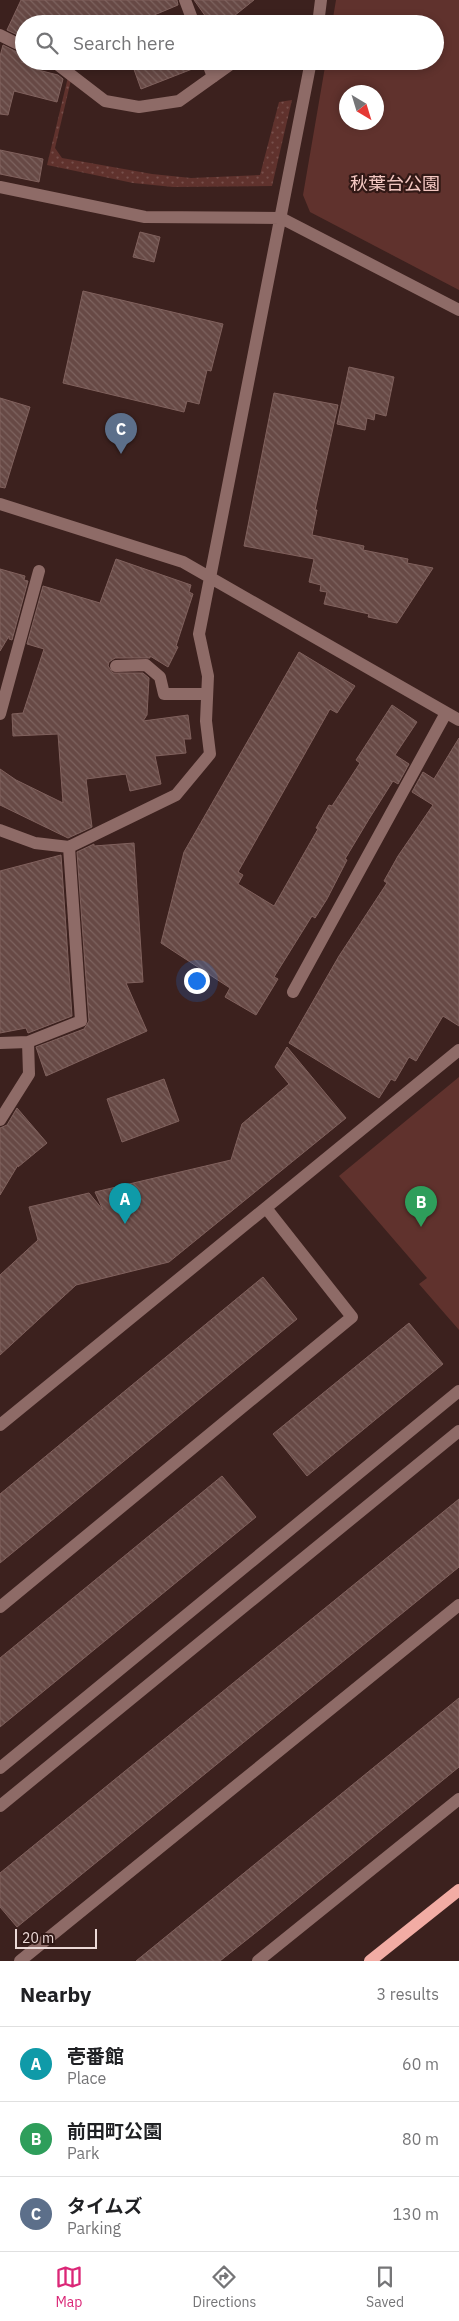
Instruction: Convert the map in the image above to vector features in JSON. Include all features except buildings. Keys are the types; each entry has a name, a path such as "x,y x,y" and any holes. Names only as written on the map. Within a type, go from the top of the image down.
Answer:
{"main road":[{"path":"370,1961 459,1890"}],"street":[{"path":"185,0 191,15"},
{"path":"319,15 321,0"},
{"path":"0,35 15,42"},
{"path":"65,70 105,101 139,107 179,101 223,70"},
{"path":"210,70 213,77"},
{"path":"0,830 35,843 68,847 176,795 210,754 206,721 208,676 199,634 309,70"},
{"path":"0,188 145,217 281,218 459,310"},
{"path":"0,504 183,562 459,720"},
{"path":"0,714 39,571"},
{"path":"116,666 146,665 160,677 164,694 207,694"},
{"path":"292,992 446,713"},
{"path":"0,1043 28,1042 81,1021 68,847"},
{"path":"0,1120 29,1074 28,1042"},
{"path":"0,1425 459,1050"},
{"path":"0,1608 352,1317 266,1208"},
{"path":"0,1768 459,1391"},
{"path":"0,1806 459,1431"},
{"path":"20,1961 459,1605"},
{"path":"258,1961 459,1798"}],"green space":[{"name":"秋葉台公園","path":"336,0 459,0 459,290 310,212 303,195 324,70 444,70 444,15 334,15"},
{"path":"68,77 71,80 55,148 62,158 152,174 191,178 260,175 279,102 292,100 272,186 173,187 133,183 47,165"},
{"path":"459,1077 459,1330 419,1284 427,1278 339,1176"}],"place":[{"name":"タイムズ","path":"121,454"},
{"name":"壱番館","path":"125,1224"},
{"name":"前田町公園","path":"421,1227"}]}
